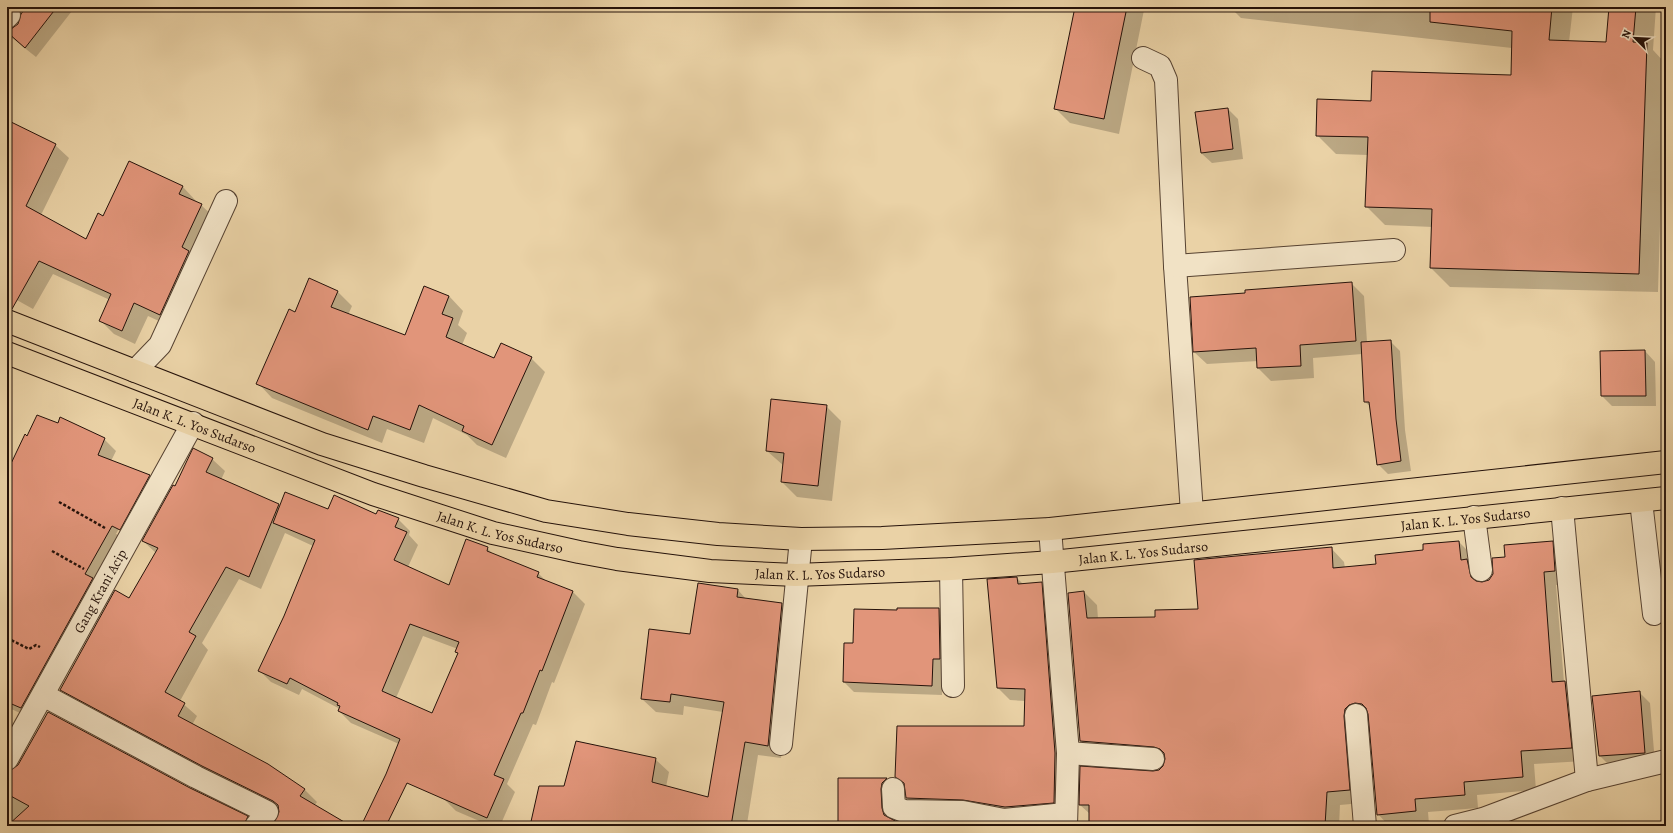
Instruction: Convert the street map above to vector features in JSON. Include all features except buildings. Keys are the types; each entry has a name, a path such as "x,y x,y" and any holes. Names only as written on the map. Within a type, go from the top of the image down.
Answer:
{"highway":[{"name":"Jalan K. L. Yos Sudarso","path":"7,321 322,444 546,511 628,524 718,534 801,539 882,538 1050,529 1666,462"},
{"name":"Jalan K. L. Yos Sudarso","path":"8,356 193,423 373,494 493,533 617,559 710,571 796,575 951,569 1052,562 1666,498"}],"street":[{"path":"7,13 9,15 7,17"},
{"path":"1142,58 1160,66 1166,80 1175,266 1192,513"},
{"path":"135,370 160,345 226,201"},
{"path":"1175,266 1394,250"},
{"name":"Gang Krani Acip","path":"7,759 193,423"},
{"path":"1641,501 1654,614"},
{"path":"1562,508 1588,780"},
{"path":"1474,517 1481,570"},
{"path":"893,789 894,807 897,810 963,812 1004,823 1066,820 1068,753 1050,529"},
{"path":"781,744 796,604 796,575 801,539"},
{"path":"951,569 953,686"},
{"path":"43,695 196,777 267,812 256,826"},
{"path":"1356,715 1365,826"},
{"path":"1068,753 1153,759"},
{"path":"1455,826 1483,819 1588,780 1666,761"}],"path":[{"path":"59,502 128,542"},
{"path":"52,551 105,581"},
{"path":"7,638 29,649 36,645 61,659"}]}
